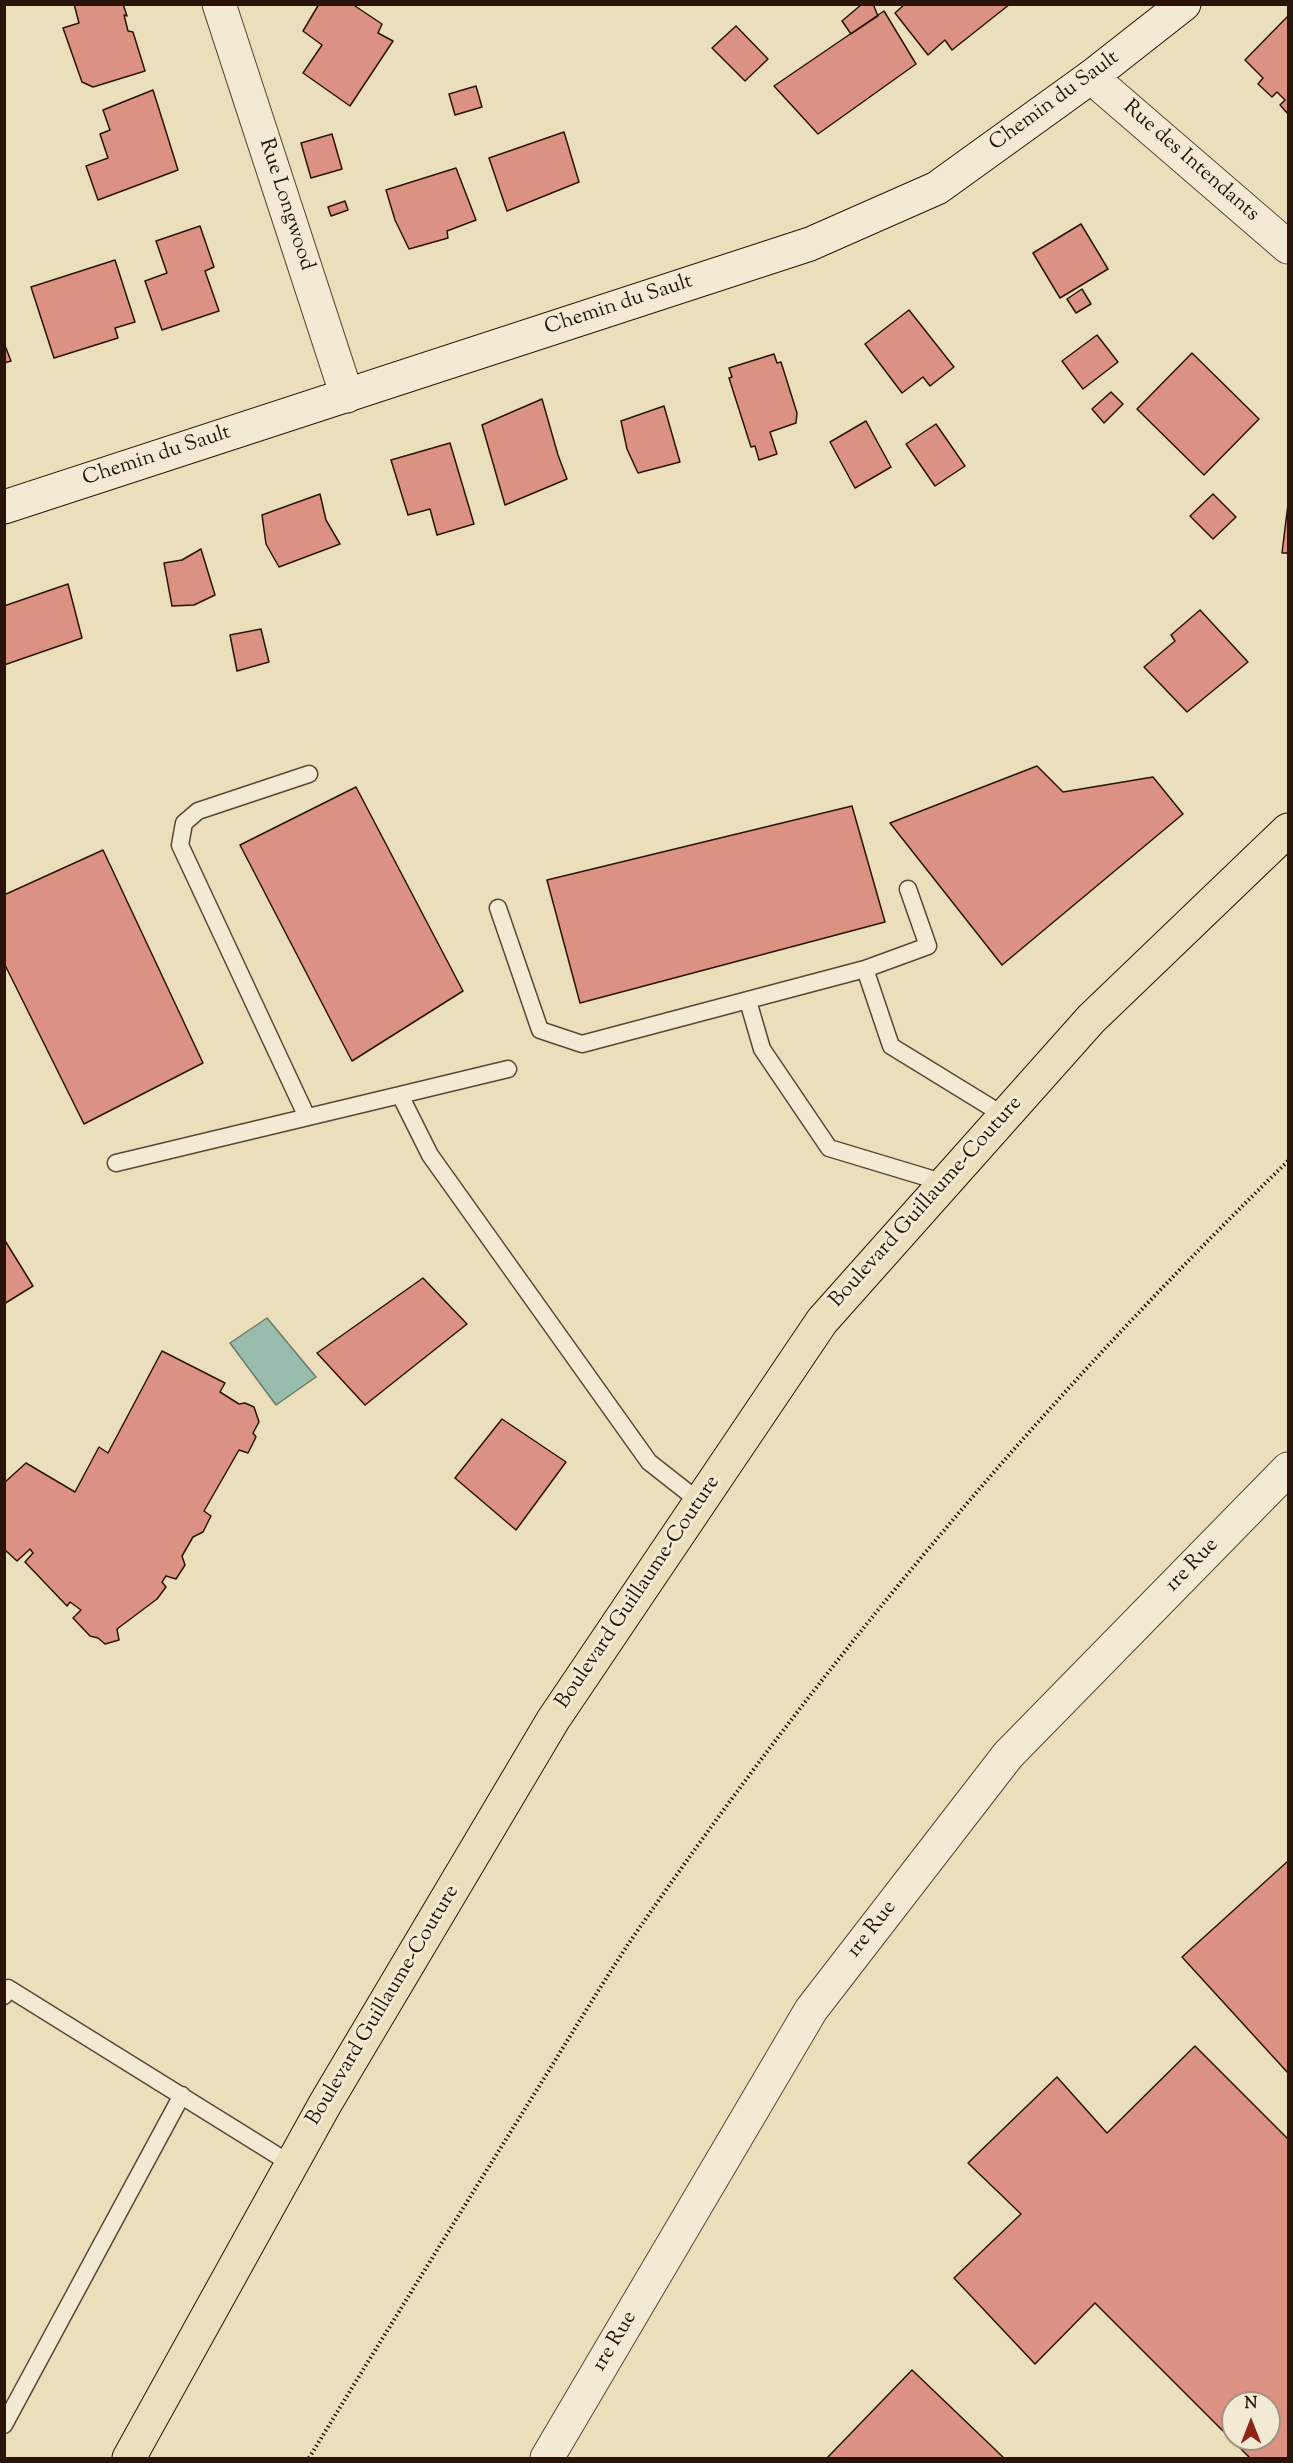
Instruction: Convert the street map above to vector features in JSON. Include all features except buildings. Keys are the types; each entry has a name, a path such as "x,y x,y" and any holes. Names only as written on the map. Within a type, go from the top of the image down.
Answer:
{"main road":[{"name":"Boulevard Guillaume-Couture","path":"129,2458 291,2164 553,1720 822,1321 1091,1019 1288,830"}],"street":[{"name":"Chemin du Sault","path":"4,507 810,244 937,188 1091,77 1184,4"},
{"name":"Rue Longwood","path":"226,8 347,396"},
{"name":"Rue des Intendants","path":"1091,77 1288,247"},
{"name":"1re Rue","path":"547,2458 811,2010 1008,1755 1288,1469"}],"lane":[{"path":"307,1118 180,845 184,823 198,811 309,774"},
{"path":"498,908 540,1030 582,1044 865,969 928,946 908,889"},
{"path":"865,969 891,1046 1005,1116"},
{"path":"748,1001 762,1049 829,1148 945,1183"},
{"path":"116,1163 508,1069"},
{"path":"400,1095 430,1155 649,1462 700,1502"},
{"path":"6,1990 182,2095 291,2164"},
{"path":"4,2425 182,2095"}],"path":[{"path":"309,2458 434,2253 628,1945 790,1720 998,1464 1143,1307 1288,1161"}],"shaded area":[{"path":"267,1318 316,1377 276,1405 230,1343"}]}
